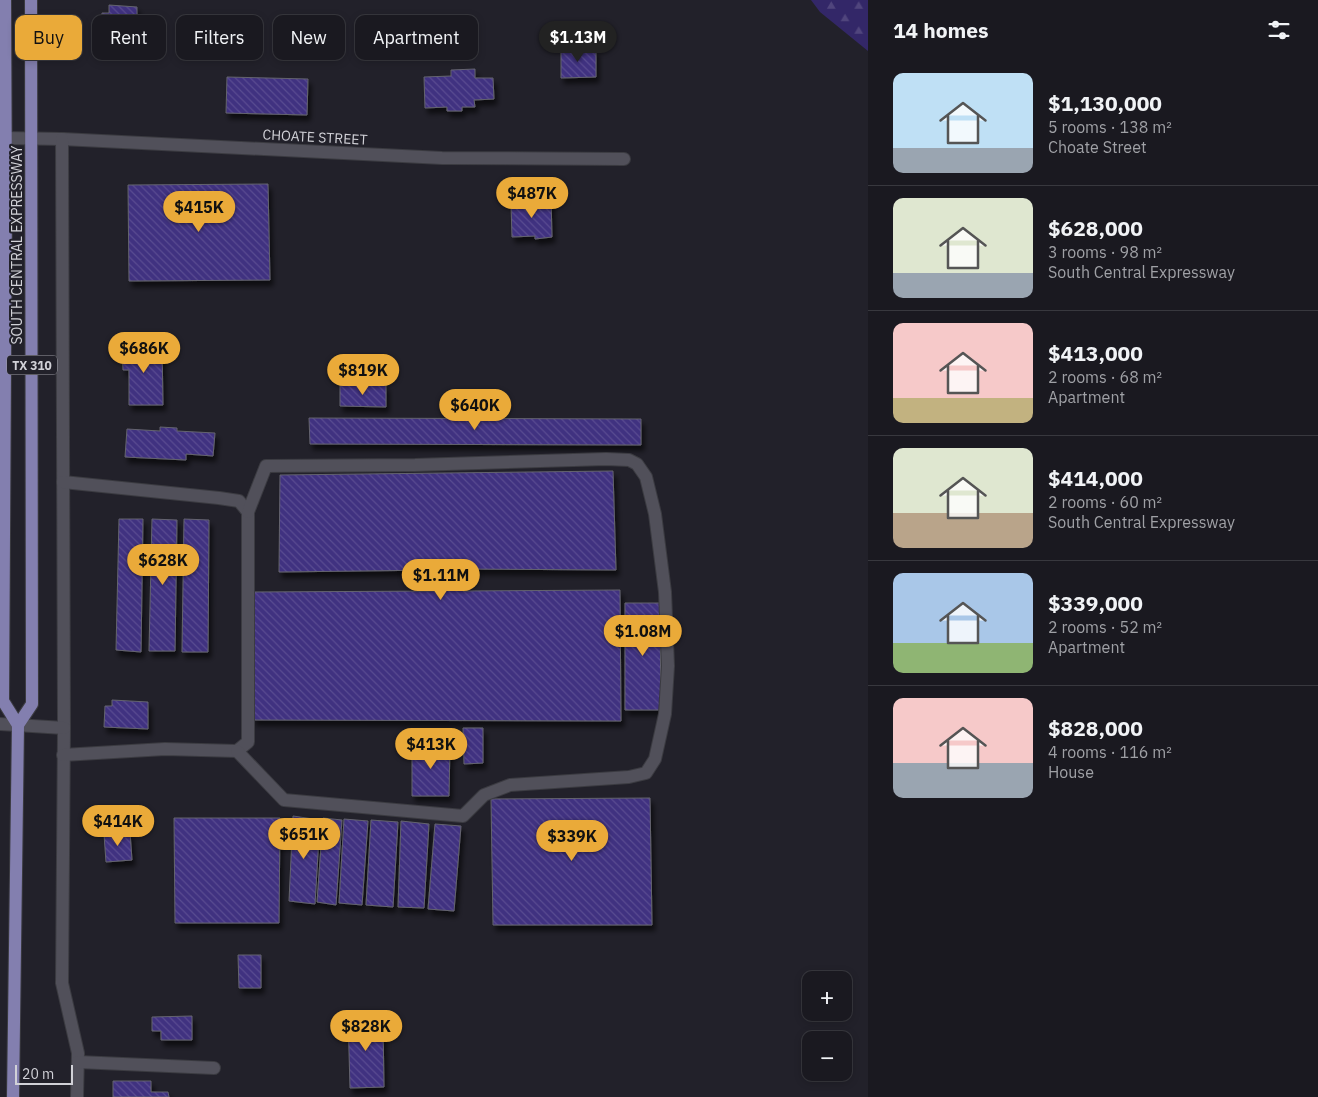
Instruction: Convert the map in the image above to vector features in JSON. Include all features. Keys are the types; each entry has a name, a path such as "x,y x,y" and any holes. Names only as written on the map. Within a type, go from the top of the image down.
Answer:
{"main road":[{"name":"SOUTH CENTRAL EXPRESSWAY","path":"5,0 3,139 6,202 3,701 18,725 32,704 31,0"},
{"path":"14,1097 18,725"}],"street":[{"name":"CHOATE STREET","path":"3,139 62,139 442,158 624,159"},
{"path":"62,139 64,728 62,983 78,1054 77,1097"},
{"path":"63,755 165,749 237,751 248,742 248,512 266,466 415,465 606,459 629,460 637,464 646,477 655,514 664,592 668,666 665,714 655,759 646,773 629,777 510,786 484,795 463,816 284,800 237,751"},
{"path":"63,482 239,501 248,512"},
{"path":"0,724 64,728"},
{"path":"78,1062 214,1068"}],"green space":[{"path":"811,0 868,0 868,51 820,12"}],"building":[{"path":"109,5 137,7 137,15 102,15 102,13 109,13"},
{"path":"572,43 572,50 596,50 596,77 561,78 561,49 563,50 563,44"},
{"path":"475,69 475,78 493,78 494,99 474,100 475,107 462,107 462,111 447,111 447,107 425,108 424,77 451,76 451,70"},
{"path":"227,77 308,79 307,115 226,113"},
{"path":"268,184 270,280 129,281 128,185"},
{"path":"537,198 551,198 552,237 535,239 535,236 512,237 511,204 537,203"},
{"path":"122,345 162,345 163,405 129,405 129,370 123,370"},
{"path":"340,385 386,385 386,407 340,406"},
{"path":"309,418 641,419 641,445 310,444"},
{"path":"160,427 177,428 177,431 215,433 213,456 186,454 186,460 125,457 127,429 160,431"},
{"path":"613,471 616,570 462,569 463,591 620,590 621,721 253,720 252,592 439,591 439,570 279,572 280,475"},
{"path":"119,519 143,519 141,652 116,650"},
{"path":"152,519 177,520 175,651 149,651"},
{"path":"184,519 209,520 208,652 182,652"},
{"path":"625,603 660,603 661,710 625,710"},
{"path":"112,700 148,702 148,729 104,727 105,706 112,706"},
{"path":"463,728 483,728 483,763 464,764"},
{"path":"412,744 450,744 449,796 412,796"},
{"path":"650,798 652,925 493,925 491,799"},
{"path":"293,816 320,820 315,904 289,901"},
{"path":"174,818 280,818 279,923 175,923"},
{"path":"323,818 342,820 336,905 317,902"},
{"path":"344,819 368,821 362,905 339,903"},
{"path":"371,820 398,822 393,907 366,905"},
{"path":"401,821 429,824 424,908 398,907"},
{"path":"435,824 461,826 454,911 428,909"},
{"path":"130,832 132,860 106,862 104,834"},
{"path":"238,955 261,955 261,988 239,988"},
{"path":"370,1014 370,1023 383,1023 384,1087 350,1088 348,1015"},
{"path":"192,1016 192,1040 161,1040 161,1031 152,1031 152,1017"},
{"path":"113,1081 151,1081 151,1092 168,1092 169,1097 113,1097"}]}
